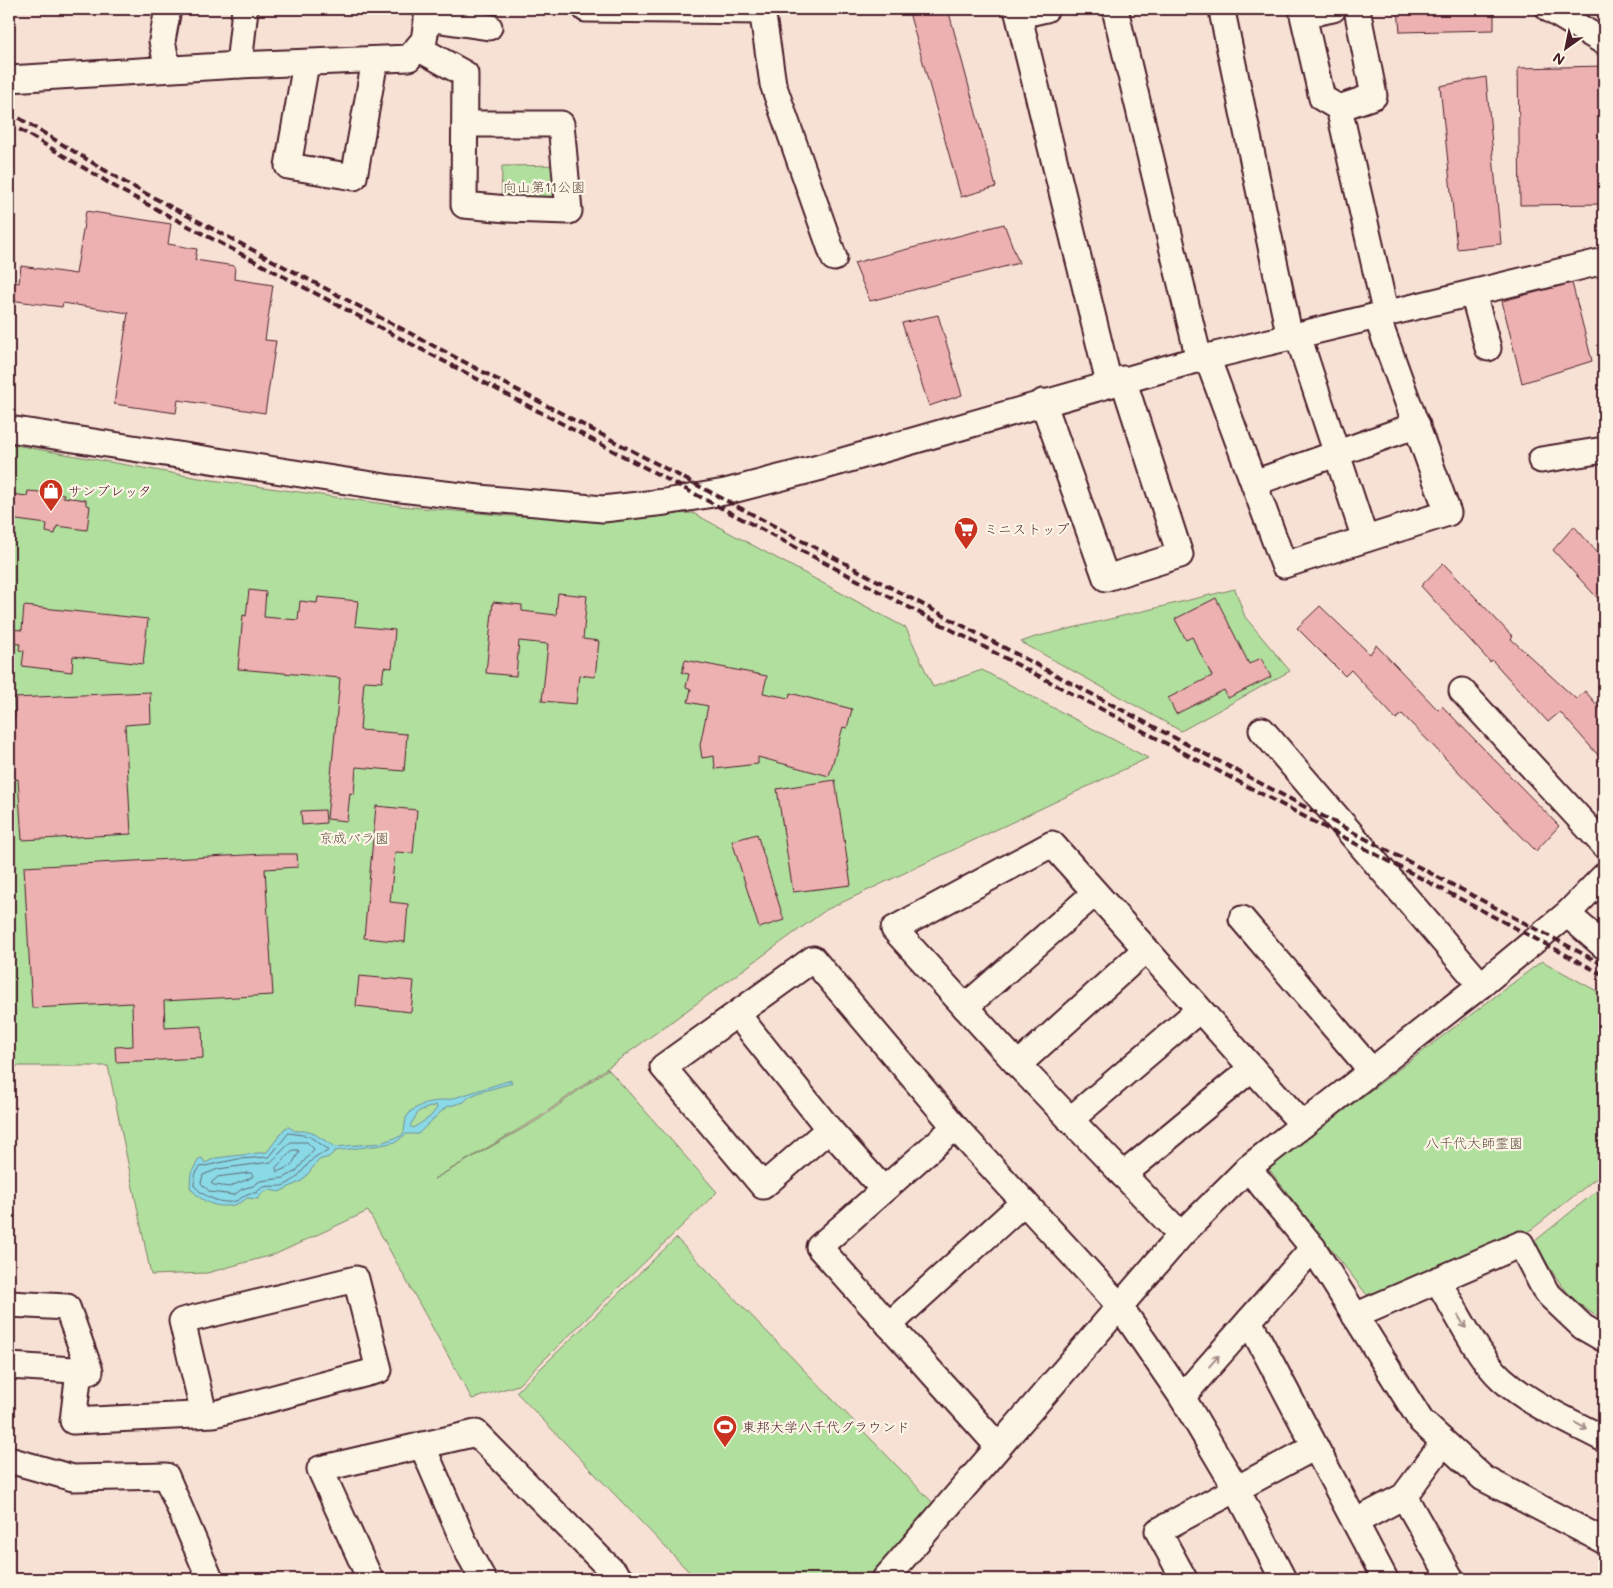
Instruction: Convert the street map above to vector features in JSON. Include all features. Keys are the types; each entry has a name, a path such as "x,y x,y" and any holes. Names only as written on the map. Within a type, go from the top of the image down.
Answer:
{"street":[{"path":"168,9 162,42 168,69"},
{"path":"239,65 245,9"},
{"path":"586,9 762,10 773,84 834,258"},
{"path":"1043,402 1106,578 1180,555 1116,381 1018,12 1046,9"},
{"path":"1114,9 1203,358 1254,483 1284,564 1448,513 1382,316 1339,108 1322,98 1303,15 1333,9"},
{"path":"1339,108 1374,96 1357,9"},
{"path":"1549,9 1604,42"},
{"path":"9,79 239,65 408,58 424,40 428,13 490,27"},
{"path":"1223,16 1294,337 1366,539"},
{"path":"418,48 465,74 464,204 507,209 569,211 561,124 465,124"},
{"path":"306,62 288,166 354,177 375,60"},
{"path":"9,429 392,488 541,505 603,508 665,502 725,492 818,468 1116,381 1203,358 1604,261"},
{"path":"1473,293 1488,348"},
{"path":"1254,483 1417,425"},
{"path":"1541,460 1604,450"},
{"path":"1462,691 1604,845"},
{"path":"1262,730 1481,985"},
{"path":"1181,1235 1018,1065 894,929 1052,844 1303,1125"},
{"path":"885,1579 1119,1305 1181,1235 1248,1168 1481,985 1567,914 1604,876"},
{"path":"965,1007 1094,893"},
{"path":"1567,914 1604,946"},
{"path":"1242,919 1371,1070"},
{"path":"1018,1065 1145,950"},
{"path":"829,1129 763,1186 664,1067 813,959 955,1127 1119,1305 1182,1397 1236,1488 1283,1579"},
{"path":"1070,1120 1199,1010"},
{"path":"737,1014 829,1129 883,1190"},
{"path":"1123,1175 1252,1068"},
{"path":"955,1127 819,1247 998,1446"},
{"path":"1248,1168 1313,1248 1421,1421 1442,1443 1483,1478 1604,1540"},
{"path":"889,1325 1024,1202"},
{"path":"1355,1316 1521,1244 1546,1292 1583,1327 1604,1339"},
{"path":"1182,1397 1313,1248"},
{"path":"79,1371 73,1421 214,1414 379,1370 356,1279 182,1321 204,1414"},
{"path":"1437,1280 1480,1351 1501,1378 1529,1398 1604,1439"},
{"path":"9,1304 67,1308 90,1371 9,1366"},
{"path":"1249,1321 1385,1579"},
{"path":"370,1579 320,1469 476,1432 620,1579"},
{"path":"1355,1522 1404,1496 1442,1443"},
{"path":"422,1445 469,1554 483,1579"},
{"path":"1184,1579 1158,1531 1315,1447"},
{"path":"9,1460 73,1478 166,1476 210,1579"},
{"path":"1404,1496 1451,1579"}],"green space":[{"name":"向山第11公園","path":"565,165 569,211 501,209 502,166"},
{"name":"京成バラ園","path":"9,444 205,479 400,506 511,516 604,517 693,513 906,628 933,687 982,670 1148,758 826,910 538,1118 434,1179 538,1120 608,1069 717,1192 518,1385 472,1399 368,1211 276,1254 207,1273 151,1275 108,1066 9,1066"},
{"path":"1235,589 1245,617 1290,671 1181,731 1021,642 1035,637"},
{"name":"八千代大師霊園","path":"1542,961 1604,995 1604,1172 1526,1234 1367,1295 1268,1168"},
{"path":"1604,1185 1604,1320 1591,1313 1571,1296 1555,1276 1535,1241"},
{"name":"東邦大学八千代グラウンド","path":"676,1238 934,1504 866,1579 696,1579 516,1392"}],"water":[{"path":"511,1080 512,1083 480,1092 469,1097 464,1102 446,1107 418,1134 406,1134 396,1142 335,1151 329,1157 319,1160 302,1181 279,1192 270,1190 263,1192 258,1199 247,1198 233,1205 217,1205 202,1199 190,1187 191,1173 199,1159 202,1158 205,1163 216,1158 267,1152 285,1128 289,1127 295,1131 310,1131 335,1147 380,1143 401,1136 404,1132 406,1118 411,1111 425,1103 451,1099","holes":["436,1105 437,1108 430,1117 413,1128 410,1126 419,1111"]}],"building":[{"path":"908,9 948,9 996,187 961,197"},
{"path":"1398,9 1494,9 1494,30 1400,32"},
{"path":"1604,66 1604,204 1520,205 1518,68"},
{"path":"1486,77 1501,244 1457,249 1440,86"},
{"path":"86,211 171,224 168,244 197,249 195,260 235,266 234,279 273,285 265,340 276,341 265,413 178,400 176,413 114,404 128,313 63,303 62,307 9,300 9,281 19,283 21,266 76,274"},
{"path":"1004,224 1019,263 870,301 854,263"},
{"path":"1572,283 1592,361 1522,383 1502,301"},
{"path":"938,315 962,395 929,406 902,323"},
{"path":"28,491 64,494 63,497 86,500 86,505 90,506 87,530 57,526 55,534 46,532 47,524 9,519 11,494 27,496"},
{"path":"1574,526 1604,560 1604,605 1553,550"},
{"path":"1443,563 1513,637 1511,639 1576,699 1585,691 1604,713 1604,762 1560,712 1548,722 1421,586"},
{"path":"249,590 266,592 264,617 298,620 300,601 317,603 318,597 358,601 355,626 395,630 392,668 384,667 382,682 364,681 360,730 407,734 404,771 356,767 354,794 350,793 347,821 327,819 340,678 238,669 243,615 246,616"},
{"path":"558,593 587,596 583,639 599,641 595,677 579,675 576,704 542,701 548,644 519,641 516,676 486,673 493,602 522,605 522,611 556,615"},
{"path":"1216,598 1249,664 1261,658 1271,677 1228,698 1224,690 1176,714 1168,698 1212,676 1192,637 1186,640 1175,619"},
{"path":"24,606 148,619 143,664 73,656 72,672 22,666 24,651 19,650 20,644 9,643 9,629 22,630"},
{"path":"1320,606 1370,654 1376,645 1438,710 1442,706 1559,826 1536,851 1402,714 1396,719 1351,670 1345,676 1297,628"},
{"path":"685,660 767,676 763,693 789,698 790,693 852,709 847,728 843,727 829,776 758,757 758,764 715,769 714,756 702,758 700,745 708,706 688,702 691,689 686,687 689,674 682,673"},
{"path":"150,692 151,723 125,725 131,834 22,840 18,779 13,780 9,718 15,718 14,698"},
{"path":"835,780 851,885 793,892 777,789"},
{"path":"376,806 417,810 413,853 395,852 390,902 408,904 405,942 364,938"},
{"path":"325,810 326,823 302,825 301,811"},
{"path":"757,834 784,920 759,928 732,841"},
{"path":"264,854 297,854 298,867 265,869 273,995 164,1001 165,1028 202,1026 203,1058 116,1062 115,1047 133,1046 132,1003 32,1008 24,867"},
{"path":"359,976 414,981 411,1012 356,1006"}],"railway":[{"path":"9,112 126,183 1604,965"},
{"path":"9,123 124,192 1604,975"}],"place":[{"name":"サンブレッタ","path":"51,512"},
{"name":"ミニストップ","path":"966,550"},
{"name":"東邦大学八千代グラウンド","path":"725,1448"}]}
